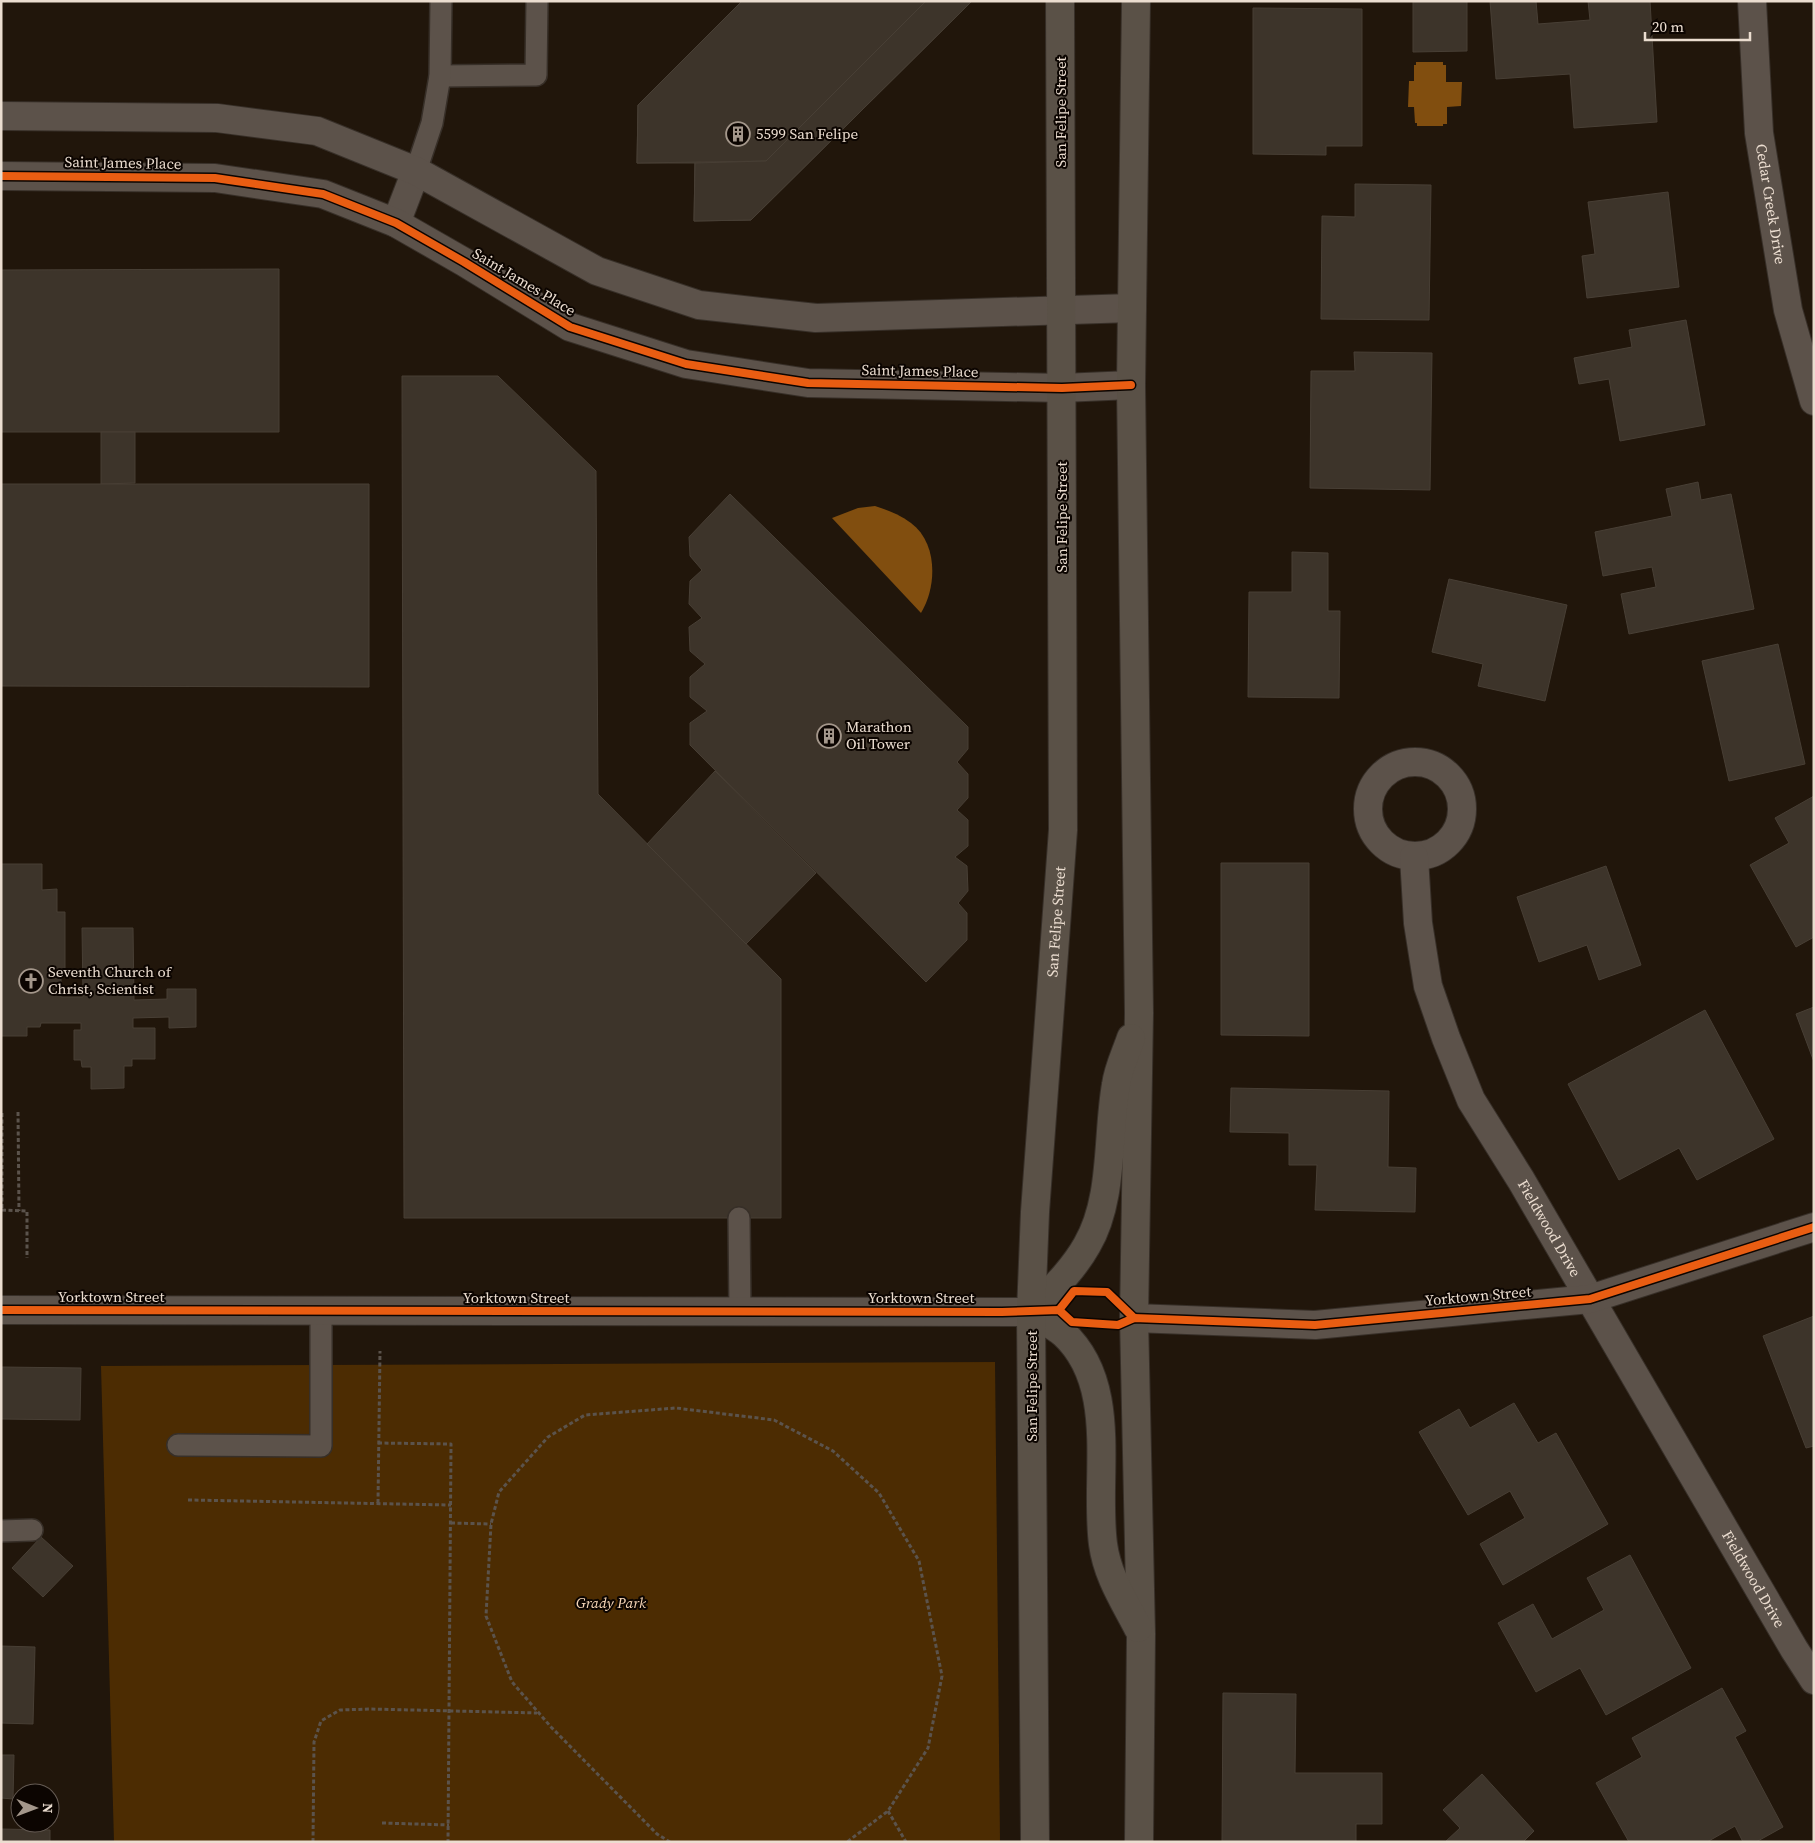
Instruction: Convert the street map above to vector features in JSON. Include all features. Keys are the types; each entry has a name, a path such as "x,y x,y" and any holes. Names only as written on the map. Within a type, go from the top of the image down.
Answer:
{"main road":[{"name":"San Felipe Street","path":"1035,1842 1031,1312 1035,1212 1063,830 1060,1"},
{"path":"1136,1 1131,385 1139,1013 1134,1318 1141,1634 1138,1842"},
{"path":"1139,1013 1116,1084 1108,1173 1100,1213 1088,1244 1061,1281 1031,1312 1063,1333 1082,1357 1094,1381 1100,1411 1103,1545 1111,1575 1141,1634"}],"street":[{"name":"Cedar Creek Drive","path":"1752,1 1759,133 1788,310 1814,401"},
{"path":"1,116 217,118 317,132 416,172 597,271 699,305 816,318 1132,308"},
{"path":"396,223 416,172"},
{"name":"Saint James Place","path":"1,176 215,178 323,194 396,223 570,327 686,364 808,383 1062,388 1131,385"},
{"name":"Fieldwood Drive","path":"1414,857 1418,923 1428,986 1467,1092 1521,1180 1794,1649 1814,1680"},
{"name":"Yorktown Street","path":"1134,1318 1315,1325 1590,1299 1814,1227"},
{"name":"Yorktown Street","path":"1,1310 1031,1312"}],"lane":[{"path":"416,172 432,123 440,76 441,1"},
{"path":"440,76 536,75 537,1"},
{"path":"739,1218 740,1311"},
{"path":"178,1445 320,1446 321,1311"},
{"path":"1,1531 32,1530"}],"path":[{"path":"18,1112 19,1211"},
{"path":"2,1113 2,1210 27,1211 27,1258"},
{"path":"378,1503 380,1350"},
{"path":"670,1842 657,1834 538,1713 512,1682 486,1616 491,1524 499,1492 548,1437 585,1415 676,1408 774,1420 833,1451 879,1492 919,1561 942,1676 928,1748 888,1811 847,1842"},
{"path":"378,1443 451,1444 448,1842"},
{"path":"188,1500 451,1505"},
{"path":"451,1523 491,1524"},
{"path":"313,1842 314,1742 321,1721 340,1710 538,1713"},
{"path":"888,1811 906,1842"},
{"path":"382,1824 448,1825"}],"green space":[{"name":"Grady Park","path":"995,1362 1000,1842 114,1842 101,1366"}],"shaded area":[{"path":"1416,62 1443,62 1443,65 1446,65 1446,82 1462,82 1461,106 1447,107 1447,124 1443,124 1443,126 1417,126 1417,123 1415,123 1414,107 1408,107 1409,81 1414,81 1414,65 1416,65"},
{"path":"875,506 894,513 911,523 926,542 930,553 932,578 930,591 921,613 832,518 858,508"}],"building":[{"name":"5599 San Felipe","path":"742,1 972,1 751,220 694,221 695,163 637,163 638,105"},
{"name":"5599 San Felipe","path":"742,1 926,1 766,161 637,163 638,105"},
{"path":"926,1 972,1 751,220 694,221 695,163 766,161"},
{"path":"1413,1 1467,1 1467,51 1413,52"},
{"path":"1490,1 1536,1 1538,24 1590,20 1588,1 1650,1 1657,122 1574,128 1570,74 1496,79"},
{"path":"1253,8 1362,9 1362,146 1326,146 1326,155 1253,154"},
{"path":"1355,184 1431,185 1429,320 1321,319 1322,216 1355,217"},
{"path":"1668,192 1679,287 1587,298 1582,256 1595,254 1588,202"},
{"path":"279,269 279,432 1,432 1,270"},
{"path":"1686,320 1705,425 1620,441 1609,379 1579,384 1574,358 1632,347 1629,330"},
{"path":"1354,352 1432,353 1430,490 1310,488 1311,371 1355,371"},
{"path":"402,376 498,376 596,471 598,794 781,979 781,1218 404,1218"},
{"path":"101,432 135,432 135,483 101,484"},
{"path":"1698,482 1701,500 1731,494 1754,609 1629,634 1621,594 1656,587 1652,567 1603,576 1595,532 1672,516 1666,489"},
{"path":"1,484 369,484 369,687 1,686"},
{"name":"Marathon Oil Tower","path":"730,494 968,727 968,749 957,762 968,774 968,798 957,810 968,820 968,846 955,857 967,866 968,891 958,903 967,913 967,940 926,982 690,745 690,723 707,711 690,697 690,677 705,664 690,651 689,627 702,618 689,604 690,581 702,570 690,556 689,537"},
{"path":"1292,552 1328,553 1328,611 1340,611 1339,698 1248,697 1249,592 1292,592"},
{"path":"1449,579 1567,605 1545,701 1478,686 1483,664 1432,652"},
{"path":"1778,644 1805,764 1729,781 1702,661"},
{"path":"715,771 816,873 746,944 647,844"},
{"path":"1814,796 1814,937 1796,947 1750,865 1789,843 1775,818"},
{"path":"1221,863 1309,863 1309,1036 1221,1035"},
{"name":"Seventh Church of Christ, Scientist","path":"1,864 42,864 42,890 57,889 57,912 65,912 65,973 61,973 61,997 83,997 82,928 133,928 134,1000 167,999 167,989 196,989 196,1027 169,1028 169,1017 133,1018 133,1028 155,1028 155,1059 132,1059 132,1066 124,1066 124,1088 91,1089 91,1067 82,1067 81,1060 74,1060 74,1030 81,1030 81,1023 41,1023 40,1027 27,1027 27,1036 1,1036"},
{"path":"1606,866 1641,965 1599,980 1587,945 1539,962 1517,897"},
{"path":"1814,1007 1814,1062 1796,1014"},
{"path":"1705,1010 1774,1139 1697,1180 1679,1148 1619,1180 1568,1084"},
{"path":"1231,1088 1389,1091 1388,1167 1416,1168 1415,1212 1315,1210 1317,1165 1289,1165 1289,1133 1230,1132"},
{"path":"1814,1316 1814,1446 1806,1448 1763,1336"},
{"path":"1,1367 81,1368 80,1420 1,1419"},
{"path":"1514,1403 1538,1443 1556,1433 1608,1524 1503,1585 1480,1544 1525,1518 1510,1491 1468,1515 1419,1432 1459,1409 1470,1428"},
{"path":"41,1537 73,1566 43,1597 12,1568"},
{"path":"1630,1555 1691,1668 1606,1715 1580,1668 1536,1692 1498,1623 1533,1604 1552,1639 1604,1610 1587,1578"},
{"path":"1,1646 35,1647 33,1724 1,1723"},
{"path":"1722,1688 1746,1731 1735,1737 1783,1827 1756,1842 1743,1842 1735,1826 1707,1842 1629,1842 1596,1783 1642,1757 1632,1738"},
{"path":"1223,1693 1296,1694 1295,1773 1382,1773 1382,1824 1356,1824 1356,1842 1222,1842"},
{"path":"1,1755 14,1755 13,1783 10,1783 10,1799 1,1798"},
{"path":"1482,1774 1534,1831 1523,1842 1445,1842 1460,1828 1443,1810"},
{"path":"1,1829 10,1829 10,1833 50,1833 50,1842 1,1842"}],"cycle path":[{"path":"1,176 215,178 323,194 396,223 570,327 686,364 808,383 1062,388 1131,385"},
{"path":"1,1310 1002,1312 1059,1310 1072,1322 1118,1325 1134,1318 1315,1325 1590,1299 1814,1227"},
{"path":"1059,1310 1074,1291 1107,1292 1134,1318"}],"place":[{"name":"5599 San Felipe","path":"738,134"},
{"name":"Marathon Oil Tower","path":"829,736"},
{"name":"Seventh Church of Christ, Scientist","path":"31,981"}]}
